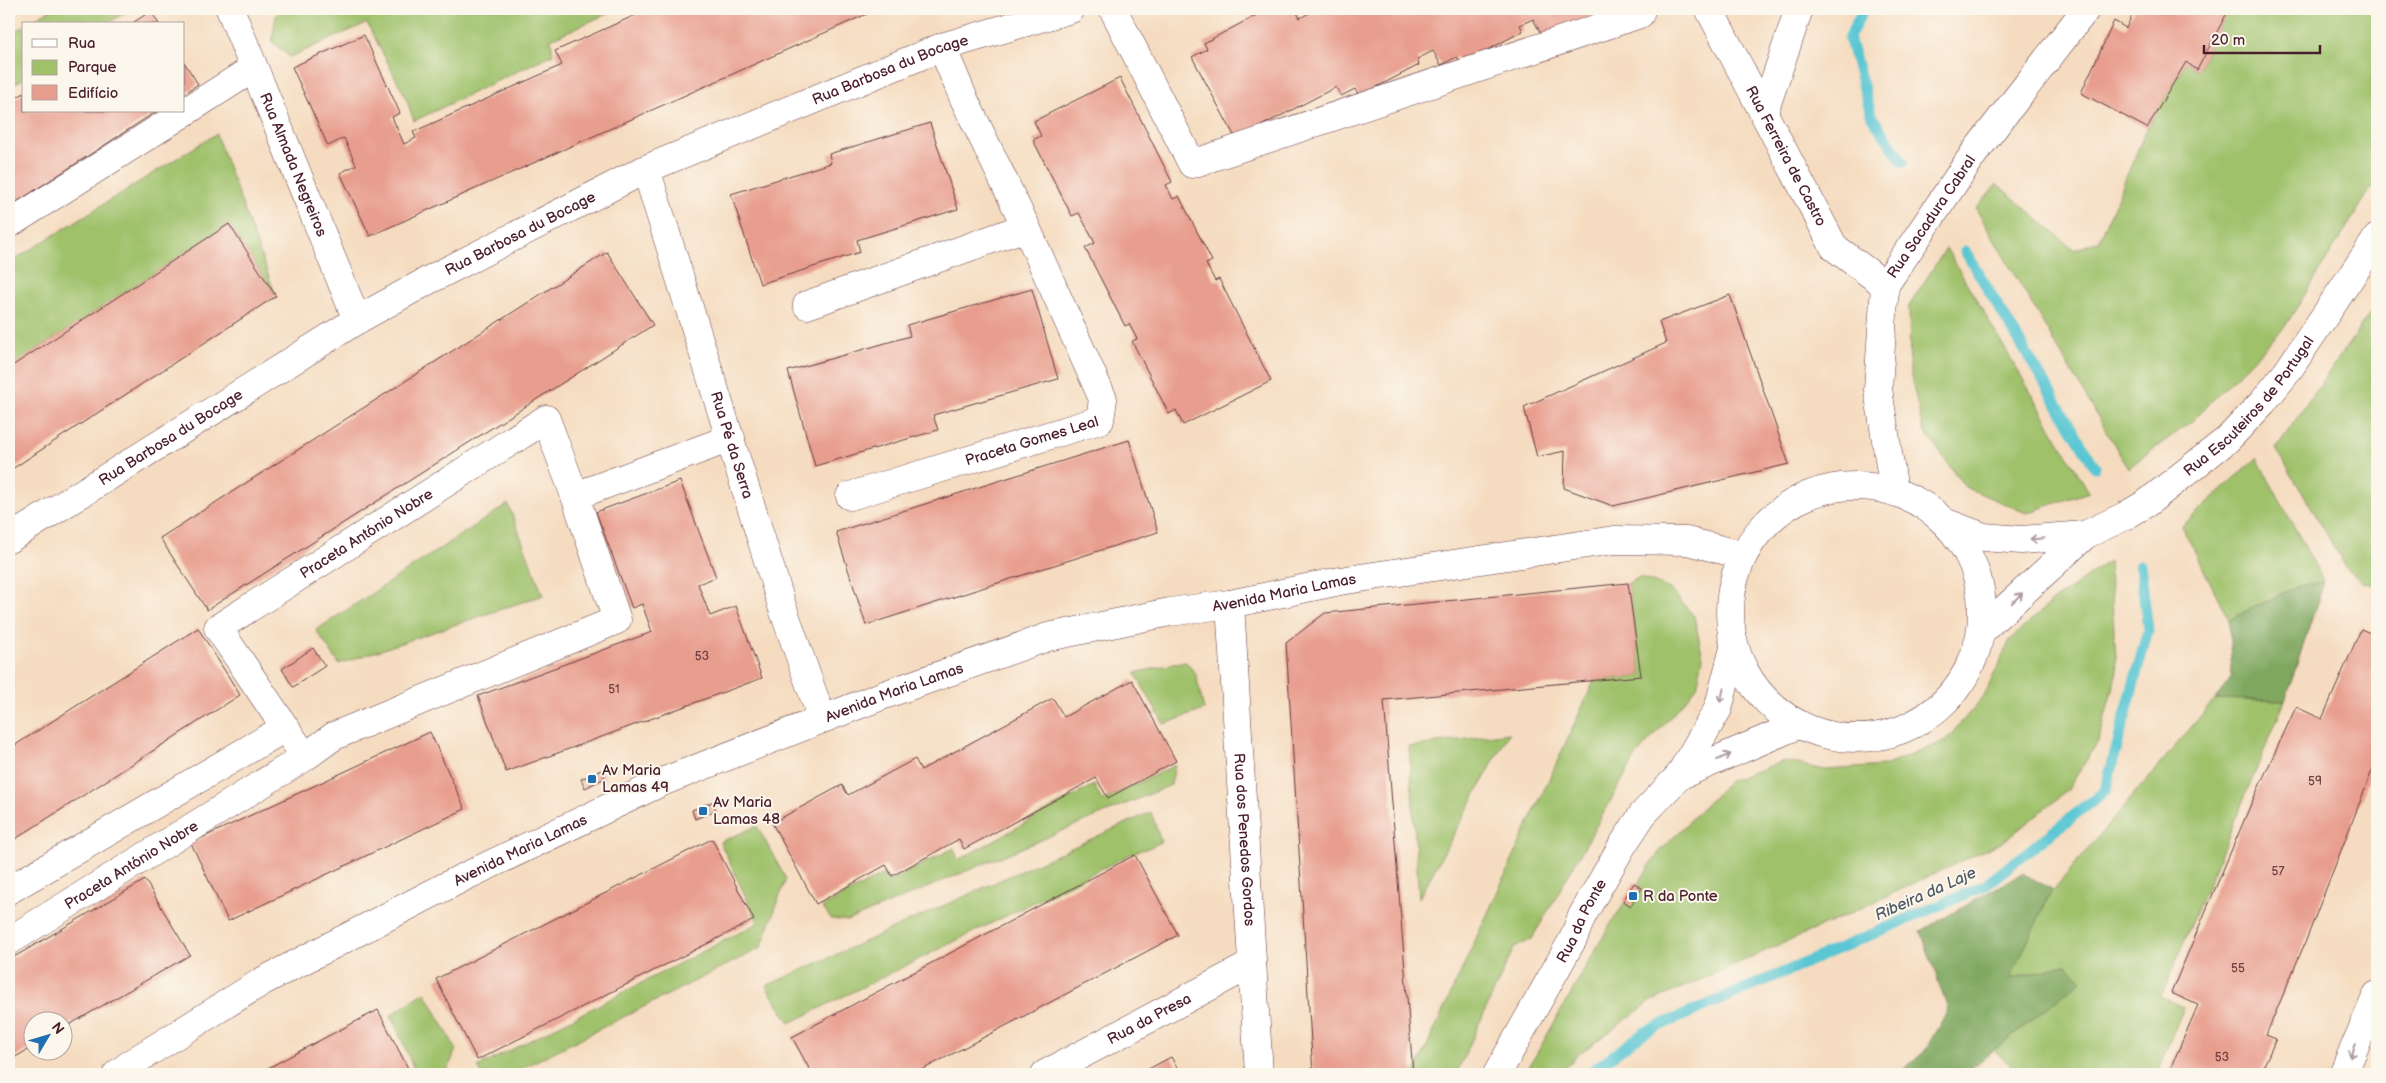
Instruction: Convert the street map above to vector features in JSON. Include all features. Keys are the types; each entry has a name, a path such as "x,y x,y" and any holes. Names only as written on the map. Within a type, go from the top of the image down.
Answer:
{"street":[{"name":"Rua Almada Negreiros","path":"230,9 357,320"},
{"name":"Rua Barbosa du Bocage","path":"9,539 357,320 429,280 646,169 942,47 1071,9"},
{"path":"1113,9 1192,164 1640,14"},
{"name":"Rua Ferreira de Castro","path":"1709,9 1834,247 1885,285"},
{"path":"1764,112 1799,9"},
{"name":"Rua Sacadura Cabral","path":"1894,491 1878,389 1885,285 1975,152 2086,9"},
{"name":"Praceta Gomes Leal","path":"850,496 1100,420 1103,399 1026,227 964,100 942,47"},
{"path":"185,112 254,68"},
{"path":"9,224 185,112"},
{"name":"Rua Pé da Serra","path":"646,169 783,608 822,719"},
{"path":"808,305 1026,227"},
{"name":"Rua Escuteiros de Portugal","path":"1981,631 2086,535 2125,516 2184,476 2228,439 2264,402 2287,372 2377,238"},
{"name":"Praceta António Nobre","path":"9,941 305,757 334,736 616,620 576,496 546,419 218,628 305,757"},
{"path":"576,496 731,438"},
{"path":"1864,485 1894,491 1922,504 1947,524 1969,555 1981,592 1981,631 1973,666 1954,693 1928,716 1898,731 1865,738 1831,736 1798,725 1770,705 1749,680 1734,648 1729,617 1731,585 1742,555 1765,522 1796,499 1834,486 1864,485"},
{"name":"Rua Escuteiros de Portugal","path":"1947,524 1984,537 2020,540 2086,535"},
{"name":"Avenida Maria Lamas","path":"117,1074 133,1062 264,981 460,879 662,782 822,719 1048,637 1170,612 1230,604 1340,581 1614,540 1687,541 1742,555"},
{"name":"Rua dos Penedos Gordos","path":"1230,604 1259,1074"},
{"path":"1679,776 1718,709 1734,648"},
{"path":"1679,776 1798,725"},
{"path":"9,890 285,728"},
{"name":"Rua da Ponte","path":"1497,1074 1573,940 1582,916 1622,846 1643,814 1679,776"},
{"name":"Rua da Presa","path":"1045,1074 1252,964"},
{"path":"2343,1074 2377,995"}],"green space":[{"path":"51,9 130,9 110,22 30,22"},
{"path":"282,9 618,9 551,39 553,54 414,121 406,98 367,23 290,57 272,42 276,15"},
{"path":"2229,9 2377,9 2377,179 2284,328 2192,421 2128,468 1976,209 1997,184 2074,250 2099,241 2147,128 2186,62 2197,70"},
{"path":"22,27 22,79 9,88 9,36"},
{"path":"216,134 276,296 229,224 9,368 9,263"},
{"path":"1946,248 2089,492 2026,513 1965,487 1923,429 1910,372 1909,306"},
{"path":"2377,303 2377,586 2362,582 2347,569 2276,448"},
{"path":"2257,458 2324,582 2297,586 2229,620 2182,526"},
{"path":"508,504 543,595 339,664 316,630"},
{"path":"2109,561 2117,671 2099,740 2067,791 2004,841 1838,919 1650,1002 1576,1056 1561,1074 1525,1074 1608,928 1659,852 1729,781 1784,761 1825,770 1884,766 1945,741 1984,696 2010,640 2049,604"},
{"path":"1640,577 1670,589 1694,616 1703,658 1697,687 1636,756 1532,939 1514,948 1456,1074 1414,1074 1594,681 1641,676 1628,583"},
{"path":"2324,582 2285,701 2215,699 2232,676 2229,620 2297,586"},
{"path":"1185,661 1196,674 1204,710 1164,724 1135,673"},
{"path":"2215,699 2285,701 2161,997 2184,1007 2156,1074 2021,1074 1994,1050 2082,980 2066,965 2009,979 2050,894"},
{"path":"1509,733 1419,898 1409,747"},
{"path":"1175,765 1171,785 848,921 831,919 822,907 884,874 889,881 954,848 958,860 1094,785 1102,801"},
{"path":"1151,812 1161,842 1137,851 790,1023 766,986"},
{"path":"757,826 786,879 761,948 510,1074 482,1074 478,1067 758,923 720,842"},
{"path":"2022,873 2052,889 2010,979 2066,965 2082,980 1964,1074 1898,1074 1924,1052 1948,1010 1921,931"},
{"path":"425,992 456,1049 446,1074 416,1074 391,1015"}],"building":[{"path":"649,9 878,9 370,236 340,173 356,165 344,138 328,146 292,67 364,35 400,113 392,117 404,144 416,138 413,132 562,65 555,51"},
{"path":"1268,9 1279,11 1295,9 1300,18 1313,11 1311,9 1606,9 1545,41 1533,19 1520,25 1523,31 1461,64 1457,57 1441,65 1433,51 1417,59 1419,65 1359,96 1355,89 1341,96 1336,87 1236,139 1192,57 1207,49 1204,43"},
{"path":"2135,9 2229,9 2197,70 2186,62 2147,128 2081,93 2114,21 2126,28"},
{"path":"151,11 158,22 134,22"},
{"path":"185,64 198,84 185,93"},
{"path":"1120,78 1172,182 1166,185 1173,199 1179,196 1212,261 1206,264 1215,281 1219,279 1271,381 1183,425 1176,410 1169,414 1132,341 1137,339 1129,324 1125,326 1085,248 1095,243 1079,213 1072,216 1033,140 1041,136 1034,121"},
{"path":"22,94 22,112 155,112 9,207 9,102"},
{"path":"930,123 958,209 857,240 860,252 760,284 731,194 831,163 829,154"},
{"path":"229,224 276,296 9,471 9,368"},
{"path":"607,252 653,325 207,610 160,538"},
{"path":"1032,289 1058,379 933,415 938,430 815,466 788,371 910,336 907,325"},
{"path":"1730,295 1789,464 1613,506 1564,488 1565,451 1537,457 1524,407 1666,343 1659,322"},
{"path":"1129,440 1158,532 866,625 836,532"},
{"path":"680,481 716,577 698,584 710,616 736,606 762,678 506,772 478,696 652,632 642,604 632,608 596,512"},
{"path":"1628,583 1641,676 1384,700 1413,1074 1313,1074 1286,643 1325,613"},
{"path":"198,628 240,695 9,843 9,749"},
{"path":"2361,629 2377,636 2377,758 2305,943 2266,1035 2276,1039 2260,1074 2168,1074 2198,1005 2171,993 2251,804 2296,707 2322,719"},
{"path":"313,648 325,666 293,687 282,669"},
{"path":"1132,680 1176,761 1108,798 1096,778 964,849 959,839 892,876 886,865 816,904 772,823 842,785 848,795 915,759 921,770 1053,698 1064,717"},
{"path":"430,732 465,809 228,921 191,843"},
{"path":"601,770 605,778 585,788 581,779"},
{"path":"712,802 716,810 695,819 692,810"},
{"path":"712,839 754,920 477,1060 436,979"},
{"path":"1135,855 1178,935 914,1074 812,1074 792,1037"},
{"path":"145,880 190,955 72,1023 72,1010 22,1010 22,1053 9,1061 9,960"},
{"path":"1634,883 1642,888 1631,906 1623,901"},
{"path":"378,1010 411,1074 257,1074 309,1046"},
{"path":"1171,1057 1181,1074 1139,1074"}],"waterway":[{"name":"Ribeira da Laje","path":"1864,9 1849,37 1872,117 1903,162"},
{"path":"1965,251 2095,467"},
{"name":"Ribeira da Laje","path":"1588,1074 1645,1032 1984,886 2105,791 2148,630 2140,565"}],"place":[{"name":"Av Maria Lamas 49","path":"592,779"},
{"name":"Av Maria Lamas 48","path":"703,811"},
{"name":"R da Ponte","path":"1633,896"}]}
